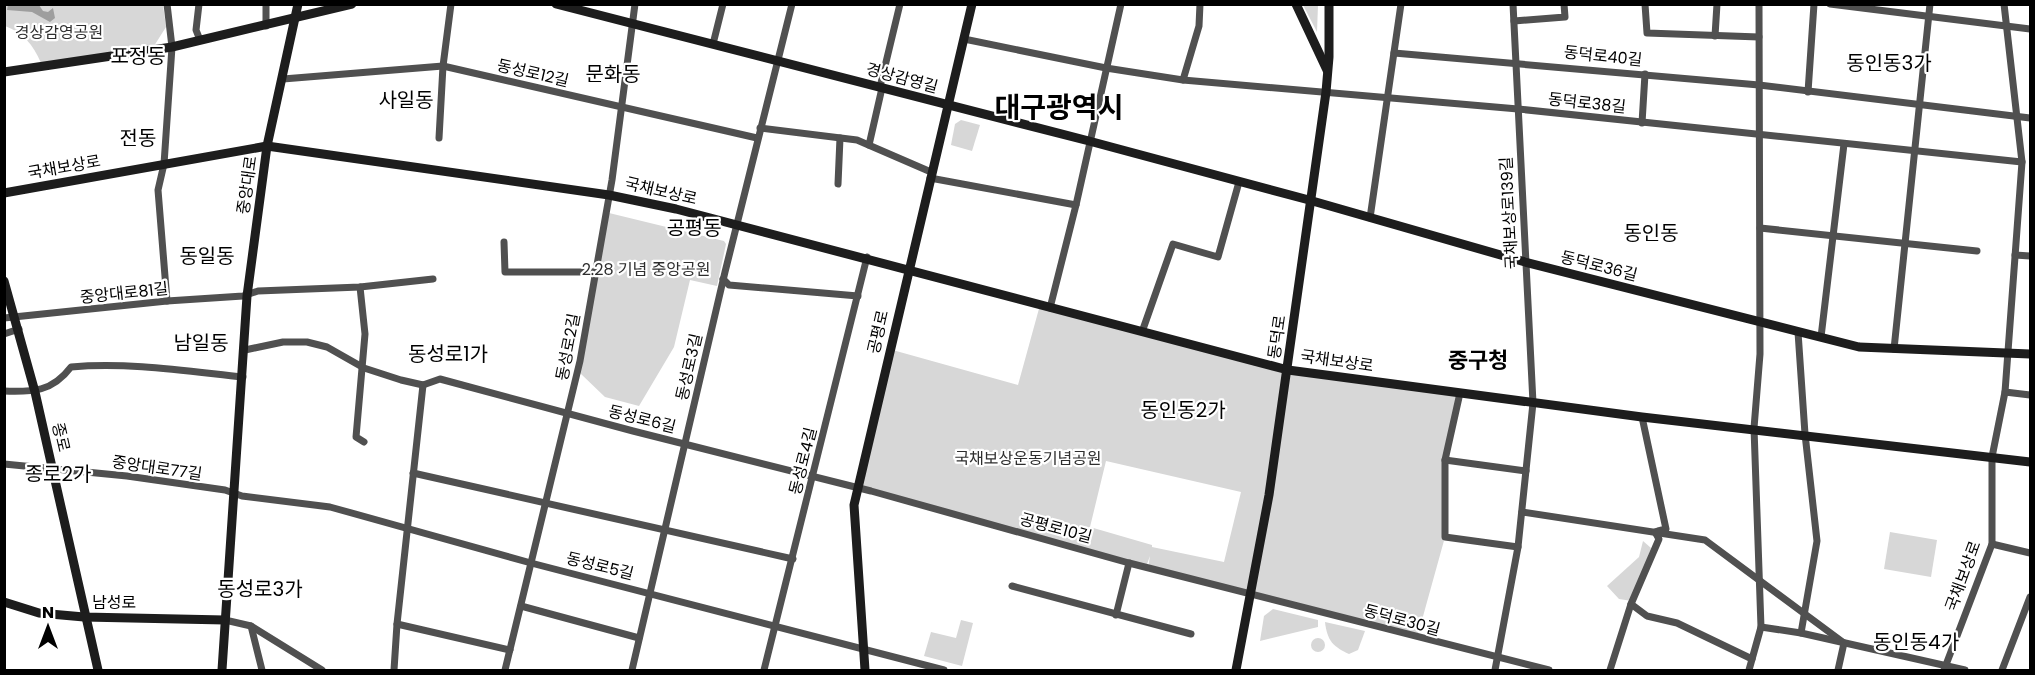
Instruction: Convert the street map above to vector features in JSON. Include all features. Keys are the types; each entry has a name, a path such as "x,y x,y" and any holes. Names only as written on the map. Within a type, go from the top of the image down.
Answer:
{"main road":[{"name":"중앙대로","path":"222,670 247,296 267,146 298,4"},
{"path":"4,72 172,46 266,26 352,4"},
{"name":"경상감영길","path":"556,4 1310,200"},
{"name":"공평로","path":"865,670 854,505 856,488 972,4"},
{"path":"1296,4 1328,73"},
{"name":"동덕로","path":"1236,670 1269,495 1288,370 1326,92 1329,4"},
{"name":"국채보상로","path":"4,193 267,146 609,195 867,257 1050,308 1288,370 1642,417 1754,428 2031,462"},
{"name":"동덕로36길","path":"1310,200 1525,262 1859,347 2031,354"},
{"name":"종로","path":"4,281 35,392 84,617 98,670"},
{"name":"남성로","path":"4,602 39,613 84,617 225,620"}],"street":[{"path":"167,4 172,46 164,164 158,190 167,301"},
{"path":"199,4 196,30 200,40"},
{"path":"266,4 266,26"},
{"path":"439,138 443,66 451,4"},
{"name":"동성로2길","path":"505,670 568,414 596,272 622,107 635,4"},
{"path":"713,44 723,4"},
{"name":"동성로3길","path":"632,670 723,279 792,4"},
{"path":"869,145 900,4"},
{"path":"1050,308 1076,205 1121,4"},
{"path":"1183,80 1199,26 1200,4"},
{"path":"1370,218 1401,4"},
{"name":"국채보상로139길","path":"1495,670 1518,547 1533,403 1513,4"},
{"path":"1514,21 1565,17 1564,4"},
{"path":"1645,4 1647,33 1759,37"},
{"path":"1715,36 1717,4"},
{"path":"1749,670 1761,627 1754,428 1760,322 1758,4"},
{"path":"1808,92 1814,4"},
{"path":"1830,4 2031,29"},
{"path":"1894,349 1930,4"},
{"path":"1992,457 2005,392 2022,162 2004,4"},
{"name":"동덕로38길","path":"964,39 1107,68 1183,80 1518,109 2022,162"},
{"name":"동덕로40길","path":"1394,52 1759,85 2031,118"},
{"path":"283,80 443,66"},
{"name":"동성로12길","path":"443,66 757,138"},
{"path":"1642,123 1645,74"},
{"path":"760,128 840,138 869,145 930,175 1076,205"},
{"path":"838,184 840,138"},
{"path":"1821,338 1844,144"},
{"path":"1142,332 1173,244 1218,257 1239,182"},
{"path":"1760,228 1977,251"},
{"path":"504,242 505,272 596,272"},
{"path":"2015,255 2031,256"},
{"name":"동성로4길","path":"764,670 867,257"},
{"path":"247,296 258,291 360,287 433,279"},
{"path":"723,279 729,285 858,296"},
{"path":"360,287 365,317 364,368 356,437 364,442"},
{"name":"중앙대로81길","path":"4,318 167,301 247,296"},
{"path":"4,334 19,329"},
{"path":"1798,332 1805,434 1817,541 1801,633"},
{"path":"245,350 283,342 307,342 327,347 364,368"},
{"path":"4,391 35,392 61,380 71,367 88,366 169,369 243,377"},
{"name":"동성로6길","path":"364,368 423,385 440,380 856,488"},
{"path":"394,670 423,385"},
{"path":"2005,392 2031,395"},
{"path":"1460,393 1445,460 1445,537 1518,547"},
{"path":"1642,417 1666,529 1655,532"},
{"name":"국채보상로","path":"1945,668 1992,544 1992,457"},
{"path":"1445,460 1526,471"},
{"name":"중앙대로77길","path":"4,464 127,476 234,493"},
{"path":"413,473 793,559"},
{"name":"공평로10길","path":"856,488 1129,563 1249,592"},
{"name":"동성로5길","path":"234,493 330,507 531,563 944,670"},
{"path":"1522,513 1705,540 1844,643"},
{"path":"1610,670 1631,604 1659,539 1655,532"},
{"path":"1992,544 2031,553"},
{"path":"1116,615 1129,563"},
{"path":"1012,586 1191,634"},
{"name":"동덕로30길","path":"1249,592 1549,670"},
{"path":"2002,670 2031,597"},
{"path":"1631,604 1647,616 1677,623 1752,659"},
{"path":"521,606 639,638"},
{"path":"225,620 251,626 322,670"},
{"path":"397,624 510,651"},
{"path":"251,626 262,670"},
{"path":"1761,627 1801,633 1945,668 1965,670"},
{"path":"1838,670 1844,643"}],"green space":[{"name":"경상감영공원","path":"4,5 163,5 166,27 154,46 41,63 27,40 5,26"},
{"path":"1303,5 1318,5 1317,32"},
{"path":"961,120 980,125 972,151 951,145 955,124"},
{"name":"2.28 기념 중앙공원","path":"609,213 724,241 726,244 717,286 690,280 674,347 639,406 605,397 580,373"},
{"name":"국채보상운동기념공원","path":"1040,305 1288,370 1460,393 1445,460 1445,537 1417,638 1148,568 1150,556 1146,567 857,488 889,349 1018,385","holes":["1106,461 1241,492 1224,562 1152,547 1152,545 1090,527"]},
{"path":"1890,532 1937,540 1931,577 1884,569"},
{"path":"1643,541 1651,548 1632,601 1619,599 1607,586 1639,557"},
{"path":"1273,609 1318,620 1318,627 1260,641 1264,616"},
{"path":"961,620 973,623 962,666 924,656 931,632 956,638"},
{"path":"1325,622 1365,631 1358,650 1349,654 1335,646 1327,634"},
{"path":"1318,638 1323,640 1325,645 1323,650 1318,652 1313,650 1311,645 1313,640"}],"shaded area":[{"path":"8,4 39,5 43,11 48,12 53,8 55,18 50,22 32,12 7,10"}],"district":[{"name":"포정동","path":"138,56"},
{"name":"동인동3가","path":"1889,63"},
{"name":"문화동","path":"613,74"},
{"name":"사일동","path":"406,100"},
{"name":"대구광역시","path":"1059,107"},
{"name":"전동","path":"138,138"},
{"name":"공평동","path":"694,228"},
{"name":"동인동","path":"1651,233"},
{"name":"동일동","path":"207,256"},
{"name":"남일동","path":"201,343"},
{"name":"동성로1가","path":"448,354"},
{"name":"중구청","path":"1478,360"},
{"name":"동인동2가","path":"1183,410"},
{"name":"종로2가","path":"58,474"},
{"name":"동성로3가","path":"260,589"},
{"name":"동인동4가","path":"1916,642"}]}
